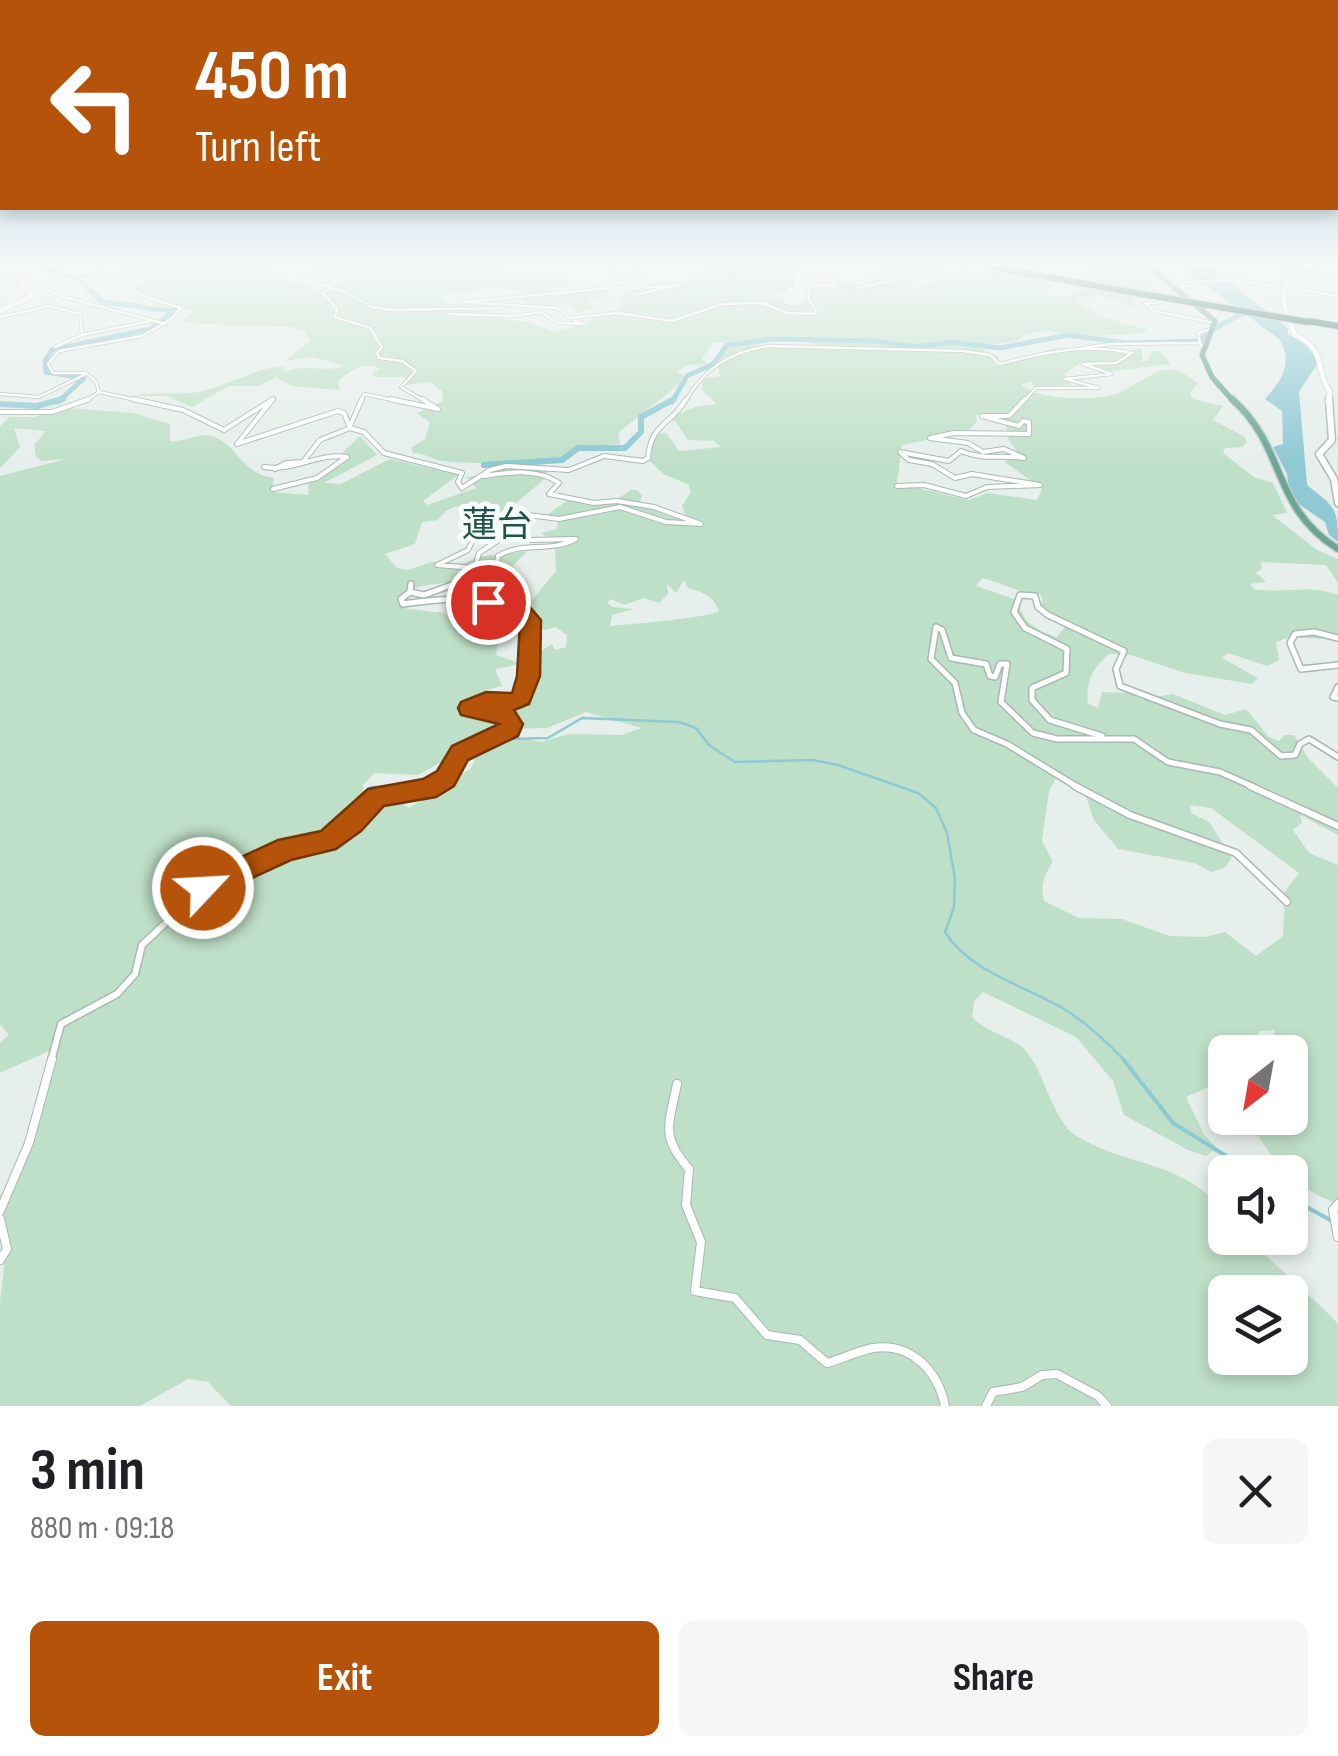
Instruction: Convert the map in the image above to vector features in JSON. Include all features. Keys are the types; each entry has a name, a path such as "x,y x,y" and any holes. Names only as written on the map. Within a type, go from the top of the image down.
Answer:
{"main road":[{"path":"1210,332 1202,344 1203,359 1219,390 1257,425 1282,478 1286,500 1314,535 1338,550"},
{"path":"1294,332 1314,346 1324,366 1324,383 1330,392 1326,400 1333,422 1332,440 1319,454 1334,478 1338,503"}],"street":[{"path":"99,392 96,382 83,375 48,370 58,349 82,335 105,332"},
{"path":"58,349 110,344 147,332"},
{"path":"137,345 138,338 147,332"},
{"path":"350,428 364,394 438,409 401,387 416,372 402,361 380,358 377,354 382,346 373,332"},
{"path":"1078,348 1096,344 1202,344"},
{"path":"275,469 286,463 303,462 320,440 350,428 364,432 384,453 462,473 458,482 462,488 506,466 569,470 592,456 646,460 660,423 681,408 698,378 748,348 963,351 990,354 1000,364 1052,349 1115,348 1132,355 1110,364 1083,364 1112,374 1065,379 1098,388 1036,388 1010,416 982,416 1019,426 1023,421 1029,422 1030,434 947,434 930,438 968,443 983,452 1004,448 1024,458 1003,454 995,459 978,459 961,451 949,461 900,452 914,462 932,464 955,478 972,474 1040,485 988,487 966,496 924,485 896,486"},
{"path":"0,394 33,398 83,375"},
{"path":"0,412 24,415 58,410 86,402 99,392 183,410 224,430 273,399 238,440 238,446 338,412 344,413 350,428"},
{"path":"264,466 300,469 334,454 346,458 317,478 273,489"},
{"path":"0,1260 7,1249 0,1215 22,1171 48,1085 61,1024 104,1002 131,980 138,952 152,935 215,881 287,848 327,841 352,823 368,802 389,794 427,789 446,778 460,753 510,730 512,724 506,716 469,708 486,701 514,702 521,698 528,676 530,620 510,606 482,599 403,604 401,599 410,588 433,595 454,583 491,582 496,577 498,556 504,550 518,547 535,552 576,539 530,540 508,534 479,553 475,568 437,565 462,558 476,539 480,524 508,514 559,520 620,507 666,522 701,524 654,507 618,501 594,503 549,494 558,488 558,479 533,478 523,471 484,476"},
{"path":"1105,737 1050,720 1032,700 1032,688 1066,672 1067,650 1024,628 1014,612 1020,595 1036,596 1038,607 1062,626 1084,629 1124,651 1116,669 1120,686 1220,724 1251,730 1267,750 1284,757 1294,756 1300,744 1309,739 1338,757"},
{"path":"1287,902 1236,853 1130,815 1044,770 1008,744 974,730 962,713 955,683 931,659 936,627 942,630 950,658 986,664 994,677 1000,664 1007,664 1001,702 1034,733 1057,738 1134,739 1168,762 1204,767 1249,783 1338,826"},
{"path":"1338,638 1308,631 1295,634 1290,643 1301,669 1307,671 1326,663 1338,665"},
{"path":"1338,688 1333,698 1338,698"},
{"path":"678,1084 667,1134 671,1148 689,1170 686,1206 702,1242 694,1291 734,1298 746,1308 760,1331 767,1335 786,1332 801,1338 827,1363 872,1348 892,1346 908,1352 928,1367 940,1383 945,1406"},
{"path":"1338,1204 1333,1210 1338,1237"},
{"path":"986,1406 993,1392 1022,1387 1042,1374 1057,1374 1098,1396 1107,1406"}],"green space":[{"path":"304,332 1040,332 1026,334 1015,342 974,346 999,357 994,364 999,366 1058,347 1120,353 1141,348 1143,361 1148,361 1152,352 1160,351 1171,364 1111,371 1082,362 1064,374 1071,385 1021,384 1054,397 1099,397 1121,392 1163,370 1174,370 1198,383 1190,394 1193,399 1223,406 1213,420 1245,437 1247,443 1225,448 1223,453 1254,477 1273,483 1287,513 1272,515 1317,550 1338,559 1338,583 1326,565 1261,562 1262,569 1256,573 1266,582 1250,584 1254,589 1316,590 1338,595 1338,640 1290,637 1276,642 1279,660 1267,666 1228,653 1222,658 1258,678 1252,684 1185,673 1131,655 1109,654 1091,677 1088,704 1098,708 1102,692 1128,693 1142,699 1173,694 1225,715 1246,709 1269,737 1279,741 1285,735 1294,735 1308,758 1338,788 1338,835 1300,815 1302,823 1293,830 1309,853 1338,865 1338,1204 1308,1190 1308,1155 1272,1155 1258,1135 1308,1135 1308,1035 1273,1035 1275,1030 1260,1031 1257,1035 1208,1035 1208,1087 1186,1097 1204,1134 1217,1148 1206,1156 1124,1115 1113,1081 1076,1037 983,992 974,1002 972,1017 1023,1048 1061,1120 1075,1135 1115,1154 1173,1173 1208,1194 1208,1255 1265,1255 1287,1275 1208,1275 1208,1375 1308,1375 1308,1295 1338,1324 1338,1406 231,1406 208,1382 188,1379 140,1406 0,1406 0,1301 4,1269 0,1196 15,1175 48,1071 49,1051 0,1073 0,1043 9,1035 0,1024 0,476 66,459 42,461 36,457 34,445 46,431 14,428 20,447 0,468 0,426 10,417 34,417 69,408 133,413 170,424 170,441 206,435 217,438 254,471 274,478 272,492 308,495 309,481 337,465 344,451 360,436 377,455 324,483 341,484 390,459 458,475 423,501 427,505 476,488 467,477 500,473 499,466 443,461 413,453 411,448 425,439 430,423 417,413 443,401 442,391 430,382 406,385 406,377 374,377 372,374 380,369 374,366 348,373 338,381 340,390 292,386 276,377 259,386 229,386 192,407 167,396 132,396 203,391 277,367 285,367 284,372 346,366 312,357 285,361 311,340","holes":["808,341 818,345 795,348 746,344 723,349 717,358 720,376 703,379 702,390 717,404 665,419 675,421 688,440 714,441 721,447 679,451 666,433 653,436 650,461 663,474 688,484 691,492 682,506 685,515 676,517 664,513 662,507 639,504 642,496 637,490 630,490 600,503 568,500 544,517 558,522 557,529 541,533 555,543 556,571 528,605 534,626 545,630 555,627 567,635 566,647 555,650 552,644 533,656 532,672 519,695 482,699 486,690 502,686 495,669 521,664 496,655 501,622 487,620 476,627 460,628 444,613 407,609 400,603 399,595 431,585 497,581 528,551 477,557 466,563 431,562 408,570 397,568 385,554 415,544 422,522 438,520 457,506 463,509 460,523 464,535 479,533 482,525 507,516 547,477 547,470 531,461 562,457 579,447 620,444 618,433 678,385 683,376 677,371 688,365 706,364 702,358 713,343","976,415 1005,420 1009,441 1017,451 1005,462 1042,489 1037,500 988,493 968,500 897,483 902,445 968,431 977,421","982,578 1040,594 1043,600 1039,611 1062,619 1067,625 1057,637 1042,632 1026,620 1017,600 976,586","684,580 688,588 711,598 719,611 610,626 612,615 634,609 613,607 607,603 611,599 624,605 644,598 659,603 668,594 667,584 676,593","586,712 641,728 622,735 569,734 541,742 518,737 501,740 509,729 547,728","467,756 475,761 470,769 409,808 391,794 363,794 363,785 374,773 418,775 443,761","1057,776 1083,788 1094,820 1118,849 1194,863 1211,872 1224,868 1232,858 1209,822 1191,813 1190,805 1211,808 1299,873 1285,891 1283,936 1256,956 1225,932 1205,937 1169,936 1122,919 1079,918 1044,901 1044,880 1053,862 1042,841 1049,791"]},
{"path":"1050,332 1146,332 1091,336"}],"water":[{"path":"1269,332 1288,332 1306,346 1318,363 1299,392 1307,485 1333,508 1338,542 1329,535 1325,522 1290,498 1287,474 1273,447 1283,444 1282,411 1265,399 1286,363 1279,339"}],"waterway":[{"path":"61,400 84,378 46,372 45,361 52,350 138,332"},
{"path":"674,399 687,376 713,364 727,345 775,339 876,341 916,347 950,342 1000,348 1068,335 1126,343 1202,341 1209,332"},
{"path":"484,465 562,460 578,448 625,448 641,432 641,417 674,399"},
{"path":"0,404 37,406 61,400"},
{"path":"457,763 505,739 548,738 582,718 679,722 696,728 709,745 735,762 813,760 918,793 936,808 947,833 955,878 954,907 945,932 984,968 1081,1020 1123,1059"},
{"path":"424,785 447,771"},
{"path":"199,878 327,832 371,787 416,786"},
{"path":"1123,1059 1173,1123 1225,1155"},
{"path":"1308,1208 1332,1221"}],"district":[{"name":"蓮台","path":"497,525"}],"route":[{"path":"203,888 287,848 327,841 352,823 368,802 389,794 427,789 446,778 460,753 510,730 512,724 506,716 472,712 469,708 486,701 514,702 519,700 521,698 528,676 532,628 522,612 488,602"}]}
